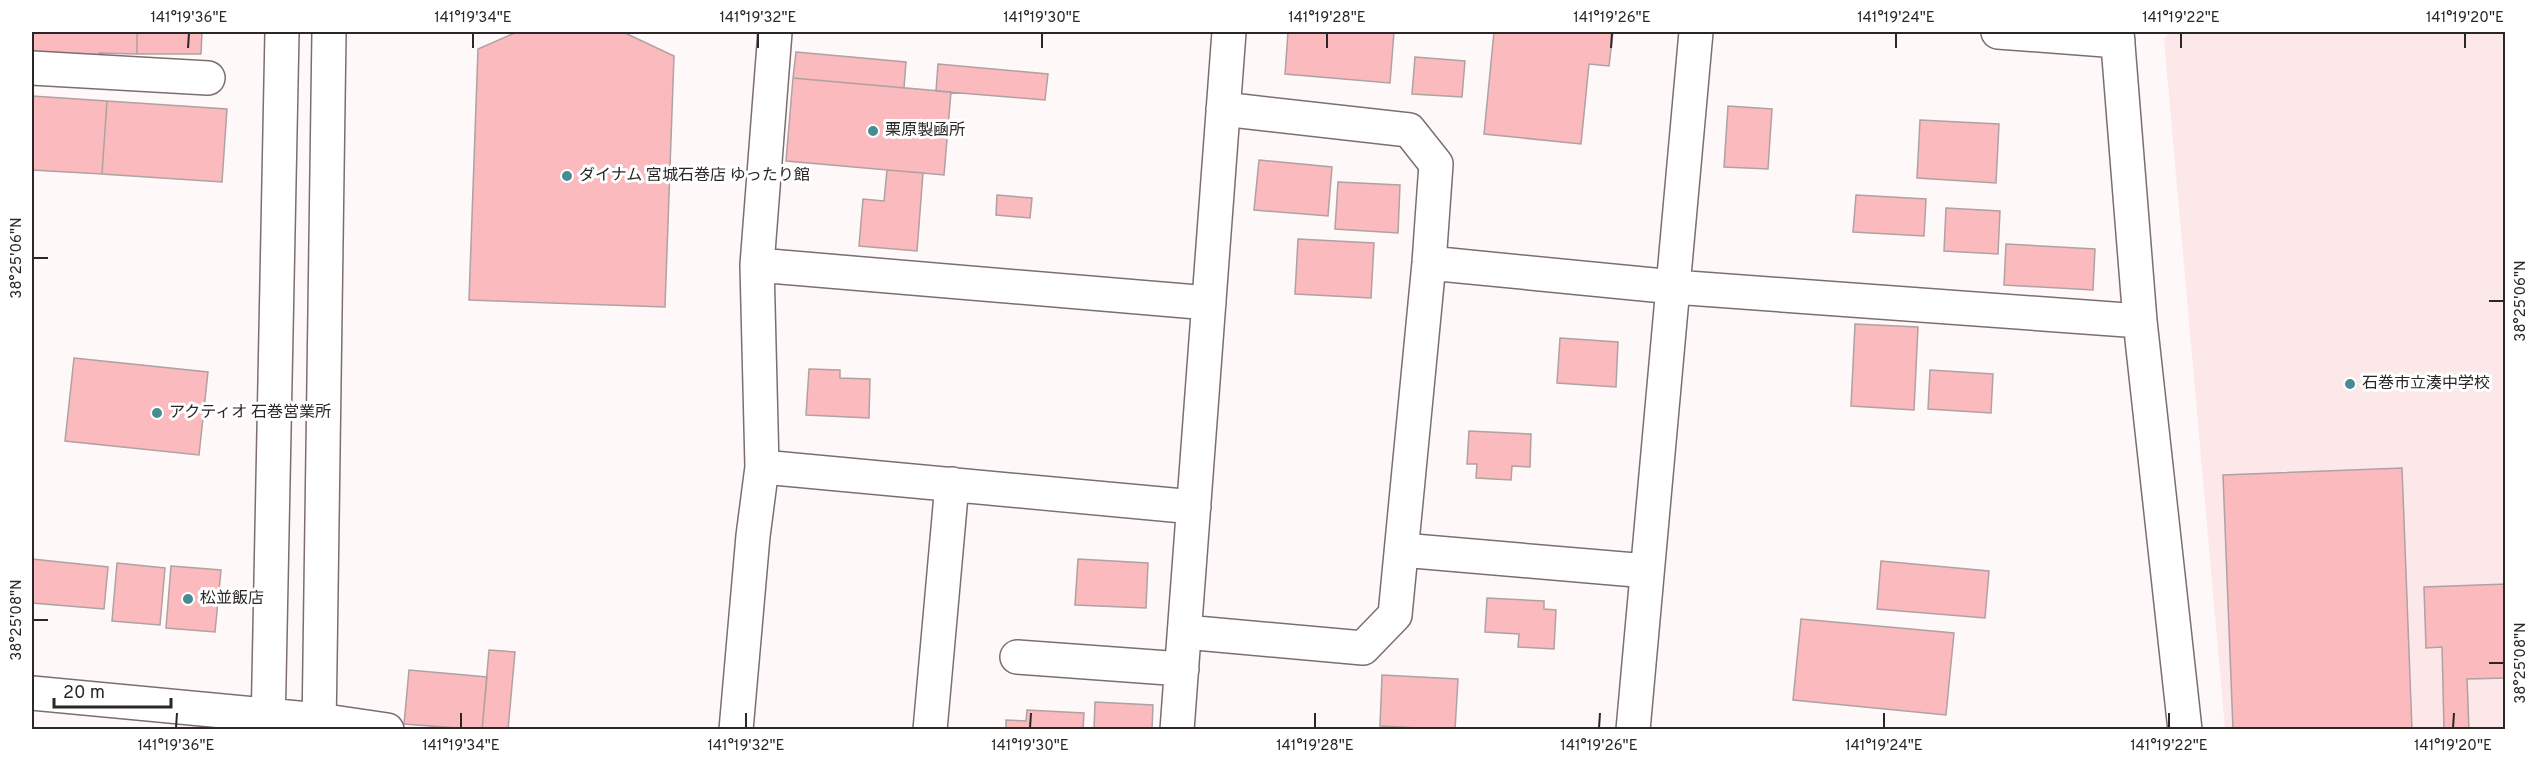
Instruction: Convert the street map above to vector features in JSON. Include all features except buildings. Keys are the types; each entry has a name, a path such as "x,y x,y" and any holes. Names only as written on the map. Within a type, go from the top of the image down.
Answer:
{"street":[{"path":"268,722 282,32"},
{"path":"319,725 329,32"},
{"path":"736,729 753,536 762,467 757,265 775,32"},
{"path":"1178,729 1229,32"},
{"path":"1633,729 1696,32"},
{"path":"1998,32 2117,36 2140,321 2185,729"},
{"path":"32,68 208,78"},
{"path":"1185,632 1363,648 1395,615 1429,263 1436,164 1409,130 1223,109"},
{"path":"1429,263 1674,287 2140,321"},
{"path":"757,265 1209,303"},
{"path":"278,267 325,268"},
{"path":"762,467 1194,507"},
{"path":"930,729 952,484"},
{"path":"1402,550 1647,571"},
{"path":"1017,657 1182,669"},
{"path":"32,693 268,722 387,729"}],"shaded area":[{"name":"石巻市立湊中学校","path":"2170,32 2505,32 2505,729 2225,729 2164,39"}],"place":[{"name":"栗原製凾所","path":"873,131"},
{"name":"ダイナム 宮城石巻店 ゆったり館","path":"567,176"},
{"name":"石巻市立湊中学校","path":"2350,384"},
{"name":"アクティオ 石巻営業所","path":"157,413"},
{"name":"松並飯店","path":"188,599"}]}
